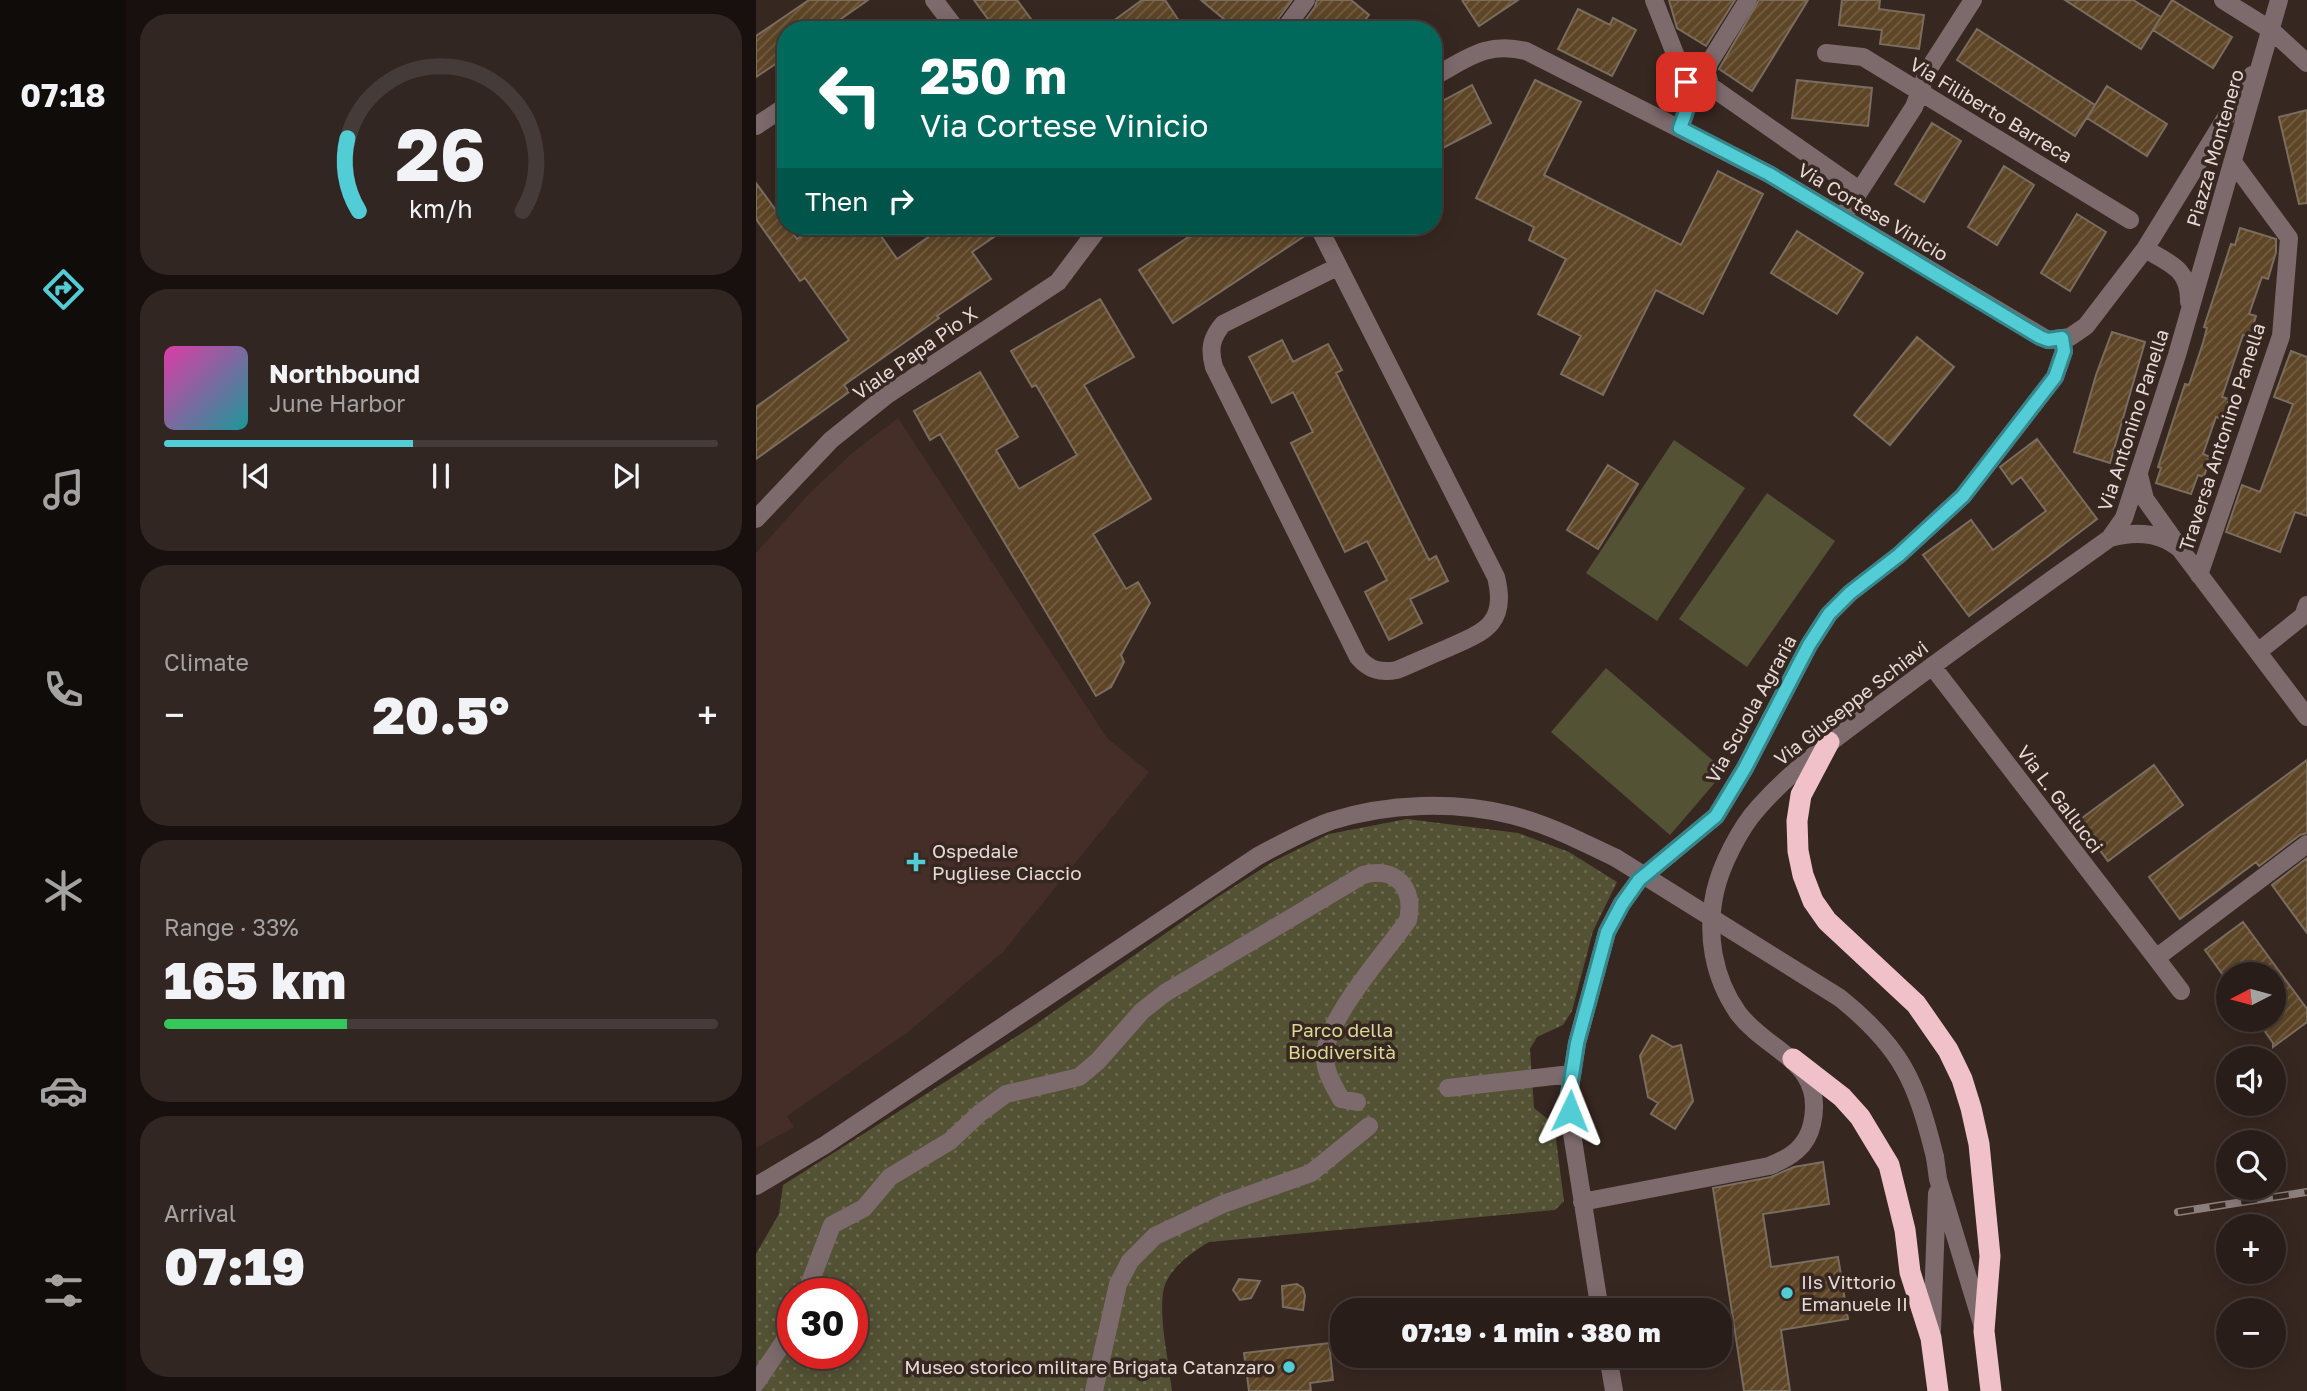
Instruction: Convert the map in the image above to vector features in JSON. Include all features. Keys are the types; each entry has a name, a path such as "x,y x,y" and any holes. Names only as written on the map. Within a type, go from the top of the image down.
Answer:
{"highway":[{"path":"1829,742 1801,796 1797,821 1797,851 1802,875 1813,901 1827,921 1896,984 1924,1014 1948,1050 1962,1079 1979,1144 1990,1256 1984,1331 1991,1391"},
{"path":"1793,1059 1842,1097 1860,1117 1889,1165 1905,1230 1910,1272 1931,1338 1938,1391"}],"street":[{"path":"934,0 950,21"},
{"path":"1290,21 1306,0"},
{"path":"1654,0 1686,82 1690,100 1680,128"},
{"path":"1748,0 1709,63 1707,72 1710,86 1858,190"},
{"path":"1842,218 1914,107 1928,70 1973,0"},
{"path":"2223,0 2271,30 2307,63"},
{"path":"2264,54 2279,0"},
{"name":"Via Cortese Vinicio","path":"1442,72 1480,52 1504,46 1526,51 1769,174 2040,337 2048,340 2062,338"},
{"name":"Via Filiberto Barreca","path":"1826,53 1863,57 2130,220"},
{"name":"Piazza Montenero","path":"2189,312 2264,54"},
{"name":"Piazza Montenero","path":"2062,338 2087,326 2145,249 2264,54"},
{"path":"756,127 777,112"},
{"name":"Traversa Antonino Panella","path":"2199,575 2281,337 2289,238 2232,162"},
{"name":"Viale Papa Pio X","path":"756,519 831,440 887,396 1058,282 1093,235"},
{"path":"1322,235 1496,577 1499,589 1495,619 1482,634 1387,672 1366,666 1358,657 1210,355 1215,333 1223,324 1337,267"},
{"path":"2145,249 2178,268 2184,275 2188,286 2189,312"},
{"name":"Via Antonino Panella","path":"2110,538 2124,518 2189,312"},
{"name":"Via Scuola Agraria","path":"1598,1298 1571,1127 1569,1094 1577,1043 1607,932 1639,880 1716,816 1745,768 1809,645 1829,614 1963,496 2055,377 2064,351 2062,338"},
{"path":"2139,475 2145,499 2307,717"},
{"path":"2110,538 2136,533 2148,534 2172,542 2180,549"},
{"name":"Via Giuseppe Schiavi","path":"1793,1059 1756,1033 1732,1002 1716,965 1710,940 1710,919 1721,870 1732,849 1756,810 1829,742 2110,538"},
{"path":"2259,651 2303,616 2307,605"},
{"name":"Via L. Gallucci","path":"1932,666 2181,990"},
{"path":"756,1186 835,1139 1258,856 1330,822 1368,811 1448,807 1486,811 1543,825 1616,858 1840,998 1887,1040 1902,1064 1925,1118 1938,1179 1984,1331"},
{"path":"2156,958 2307,844"},
{"path":"812,1278 832,1225 864,1208 890,1177 950,1141 1006,1094 1079,1077 1098,1061 1142,1011 1165,993 1363,876 1374,872 1385,873 1404,886 1409,897 1408,920 1337,1018 1328,1038 1325,1057 1330,1080 1341,1098 1357,1102"},
{"path":"1582,1202 1769,1166 1795,1153 1811,1129 1814,1101 1811,1086 1793,1059"},
{"path":"1448,1088 1571,1074"},
{"path":"1094,1391 1118,1284 1130,1262 1155,1236 1223,1203 1311,1173 1369,1126"},
{"path":"1931,1338 1938,1179"},
{"path":"756,1383 777,1352"},
{"path":"1609,1368 1610,1390"}],"shaded area":[{"name":"Ospedale Pugliese Ciaccio","path":"898,418 1107,738 1149,772 1003,952 908,1032 787,1116 794,1127 756,1148 756,553 807,496 852,453"}],"green space":[{"path":"1674,440 1745,488 1657,621 1586,573"},
{"path":"1767,493 1835,541 1747,667 1679,619"},
{"path":"1606,668 1725,771 1670,835 1551,732"},
{"name":"Parco della Biodiversità","path":"1407,819 1518,833 1569,852 1617,882 1593,931 1572,1011 1563,1025 1537,1037 1530,1049 1534,1108 1554,1124 1564,1201 1555,1210 1209,1242 1174,1270 1163,1293 1163,1328 1172,1391 756,1391 756,1254 779,1214 783,1185 1036,1024 1216,898 1274,861 1329,834"}],"building":[{"path":"809,0 868,0 838,21 778,21"},
{"path":"974,0 1017,0 1032,21 989,21"},
{"path":"1142,0 1165,0 1179,21 1113,21"},
{"path":"1201,0 1292,0 1276,21 1226,21"},
{"path":"1317,0 1351,0 1369,15 1364,21 1305,21"},
{"path":"1462,0 1518,0 1479,26"},
{"path":"1669,0 1735,0 1706,46 1677,28"},
{"path":"1759,0 1808,0 1752,91 1719,69"},
{"path":"1842,0 1880,0 1879,9 1924,15 1919,49 1880,44 1882,30 1839,25"},
{"path":"2065,0 2133,0 2161,17 2141,49"},
{"path":"2172,0 2232,37 2213,68 2153,30"},
{"path":"1578,9 1610,25 1613,18 1636,30 1612,76 1558,49"},
{"path":"777,22 777,63 756,77 756,36"},
{"path":"1977,29 2095,105 2075,136 1957,60"},
{"path":"1535,80 1581,102 1544,175 1681,245 1718,171 1763,194 1703,314 1656,290 1603,395 1561,374 1581,336 1538,314 1566,259 1529,240 1534,227 1476,198"},
{"path":"1797,80 1872,88 1868,126 1792,118"},
{"path":"1472,85 1491,123 1442,148 1442,101"},
{"path":"2107,86 2167,124 2147,156 2087,118"},
{"path":"2307,110 2307,203 2299,204 2279,117"},
{"path":"1932,123 1961,141 1924,202 1895,184"},
{"path":"2004,166 2034,185 1997,245 1968,227"},
{"path":"756,183 777,212 777,235 794,235 797,239 803,235 880,235 897,259 931,235 997,235 972,252 991,279 844,385 849,392 756,459 756,407 849,340 805,278 800,281 756,219"},
{"path":"2077,214 2106,232 2070,291 2041,273"},
{"path":"2240,228 2276,239 2276,252 2268,279 2262,277 2249,314 2256,316 2250,336 2243,335 2222,397 2229,399 2223,419 2216,417 2203,454 2210,457 2204,477 2198,475 2191,494 2156,483 2161,468 2158,467 2185,384 2189,385 2203,343 2207,328 2204,327 2231,244 2235,245"},
{"path":"1797,231 1863,273 1837,314 1771,273"},
{"path":"1192,235 1306,235 1173,323 1139,270"},
{"path":"1100,299 1134,357 1084,385 1151,499 1093,534 1126,589 1138,582 1150,603 1121,655 1124,662 1111,687 1096,696 940,434 930,440 914,411 980,372 1018,437 996,450 1019,489 1077,455 1036,385 1032,387 1011,351"},
{"path":"2112,332 2145,342 2110,463 2074,452 2096,375"},
{"path":"1917,337 1954,367 1890,445 1854,415"},
{"path":"1282,340 1293,362 1328,344 1342,370 1336,373 1429,560 1436,556 1448,581 1410,599 1422,623 1389,640 1365,592 1387,580 1367,541 1345,552 1291,443 1313,432 1293,392 1272,403 1249,357"},
{"path":"2291,351 2307,357 2307,516 2295,512 2280,552 2226,532 2242,485 2260,492 2293,404 2274,397"},
{"path":"2037,439 2097,519 1969,616 1923,555 1971,520 1993,550 2046,511 2021,477 2012,484 2000,467"},
{"path":"1608,465 1638,484 1598,549 1567,530"},
{"path":"2307,760 2307,833 2300,835 2259,866 2256,862 2180,919 2149,877"},
{"path":"2154,765 2183,805 2108,861 2078,821"},
{"path":"2307,858 2307,933 2272,885"},
{"path":"2243,922 2272,962 2216,962 2216,965 2205,950"},
{"path":"2286,980 2307,1009 2307,1022 2274,1046 2265,1032 2286,1032"},
{"path":"1652,1035 1673,1047 1681,1045 1693,1101 1675,1129 1651,1114 1658,1103 1648,1097 1640,1056"},
{"name":"IIs Vittorio Emanuele II","path":"1823,1162 1829,1204 1763,1214 1771,1267 1838,1257 1848,1319 1781,1330 1790,1391 1744,1391 1732,1298 1730,1298 1713,1188 1771,1177 1794,1167"},
{"path":"1239,1279 1260,1281 1251,1298 1240,1300 1233,1290"},
{"path":"1297,1284 1303,1288 1305,1296 1303,1310 1283,1307 1282,1286"},
{"name":"Museo storico militare Brigata Catanzaro","path":"1329,1343 1333,1380 1310,1383 1311,1391 1249,1391 1244,1353"}],"railway":[{"path":"2178,1212 2307,1192"}],"place":[{"name":"Ospedale Pugliese Ciaccio","path":"916,862"},
{"name":"IIs Vittorio Emanuele II","path":"1787,1293"},
{"name":"Museo storico militare Brigata Catanzaro","path":"1289,1367"}],"route":[{"path":"1570,1111 1571,1074 1577,1043 1607,932 1622,904 1639,880 1716,816 1745,768 1809,645 1829,614 1963,496 2055,377 2064,351 2062,338 2048,340 2040,337 1769,174 1680,128 1690,100 1686,82"}]}
